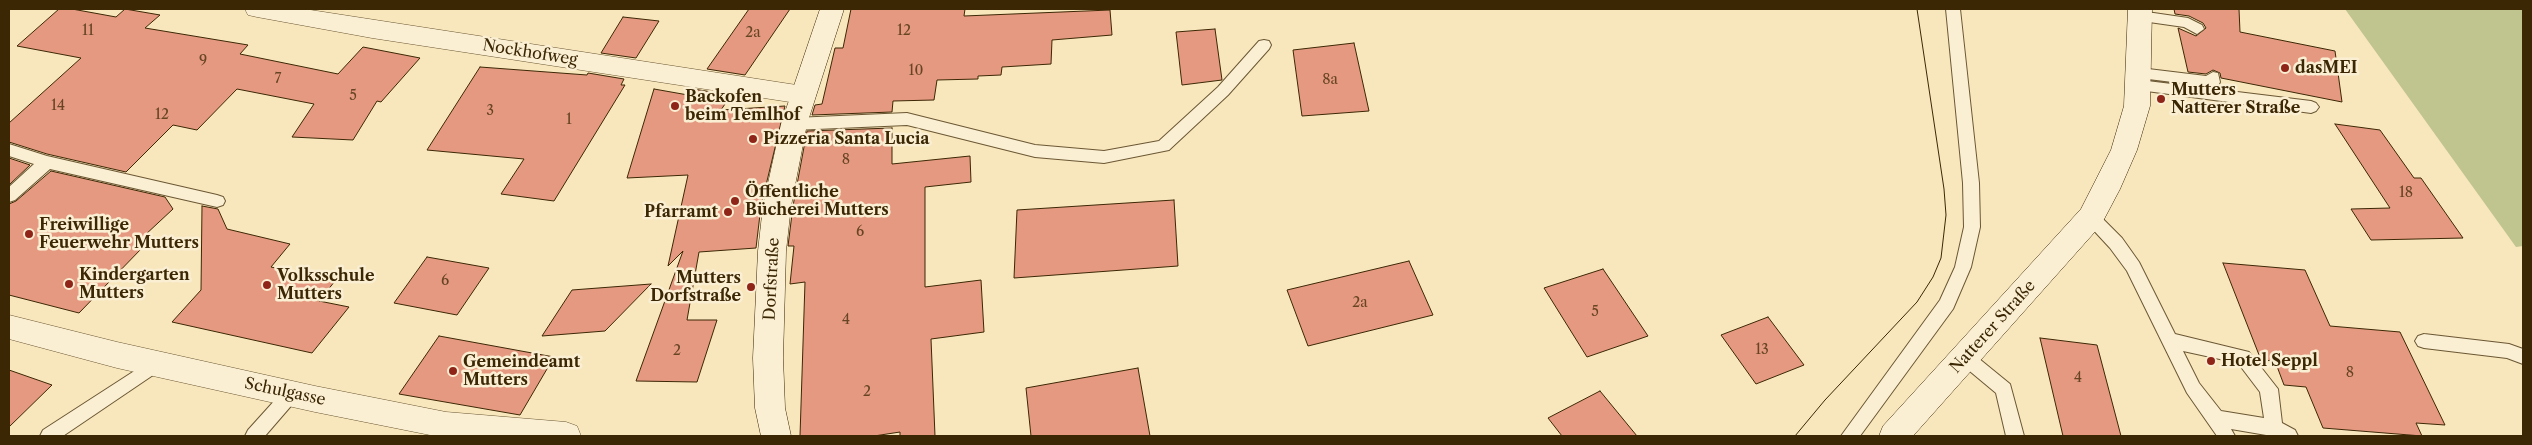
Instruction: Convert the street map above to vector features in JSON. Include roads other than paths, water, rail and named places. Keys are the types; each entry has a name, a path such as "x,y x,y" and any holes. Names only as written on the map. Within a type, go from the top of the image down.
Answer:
{"street":[{"name":"Nockhofweg","path":"257,9 372,29 803,95"},
{"name":"Dorfstraße","path":"776,436 768,385 772,251 782,181 794,124 832,9"},
{"name":"Natterer Straße","path":"1894,436 2091,217 2107,189 2124,150 2137,106 2140,79 2140,12"},
{"name":"Schulgasse","path":"9,327 156,364 442,430 566,436"}],"lane":[{"path":"1850,436 1947,304 1963,267 1972,227 1971,183 1953,9"},
{"path":"2140,12 2188,23 2197,29"},
{"path":"794,124 907,119 1036,151 1104,156 1164,146 1223,91 1264,45"},
{"path":"2140,79 2213,82 2212,77"},
{"path":"2140,79 2311,106"},
{"path":"9,150 47,162 217,201"},
{"path":"9,196 47,162"},
{"path":"2091,217 2116,243 2133,268 2193,388 2216,418 2226,436"},
{"path":"2168,340 2243,357 2269,388 2281,432 2216,418"},
{"path":"2424,341 2509,351 2523,357"},
{"path":"1966,358 2004,389 2015,436"},
{"path":"49,436 156,364"},
{"path":"254,436 291,394"}],"tram line":[{"path":"1795,436 1825,400 1917,302 1933,277 1941,258 1946,215 1944,189 1917,9"}],"place":[{"name":"dasMEI","path":"2285,68"},
{"name":"Mutters Natterer Straße","path":"2161,99"},
{"name":"Backofen beim Temlhof","path":"675,106"},
{"name":"Pizzeria Santa Lucia","path":"753,139"},
{"name":"Öffentliche Bücherei Mutters","path":"735,201"},
{"name":"Pfarramt","path":"728,212"},
{"name":"Freiwillige Feuerwehr Mutters","path":"29,234"},
{"name":"Kindergarten Mutters","path":"69,284"},
{"name":"Volksschule Mutters","path":"267,285"},
{"name":"Mutters Dorfstraße","path":"751,287"},
{"name":"Hotel Seppl","path":"2211,361"},
{"name":"Gemeindeamt Mutters","path":"453,371"}]}
